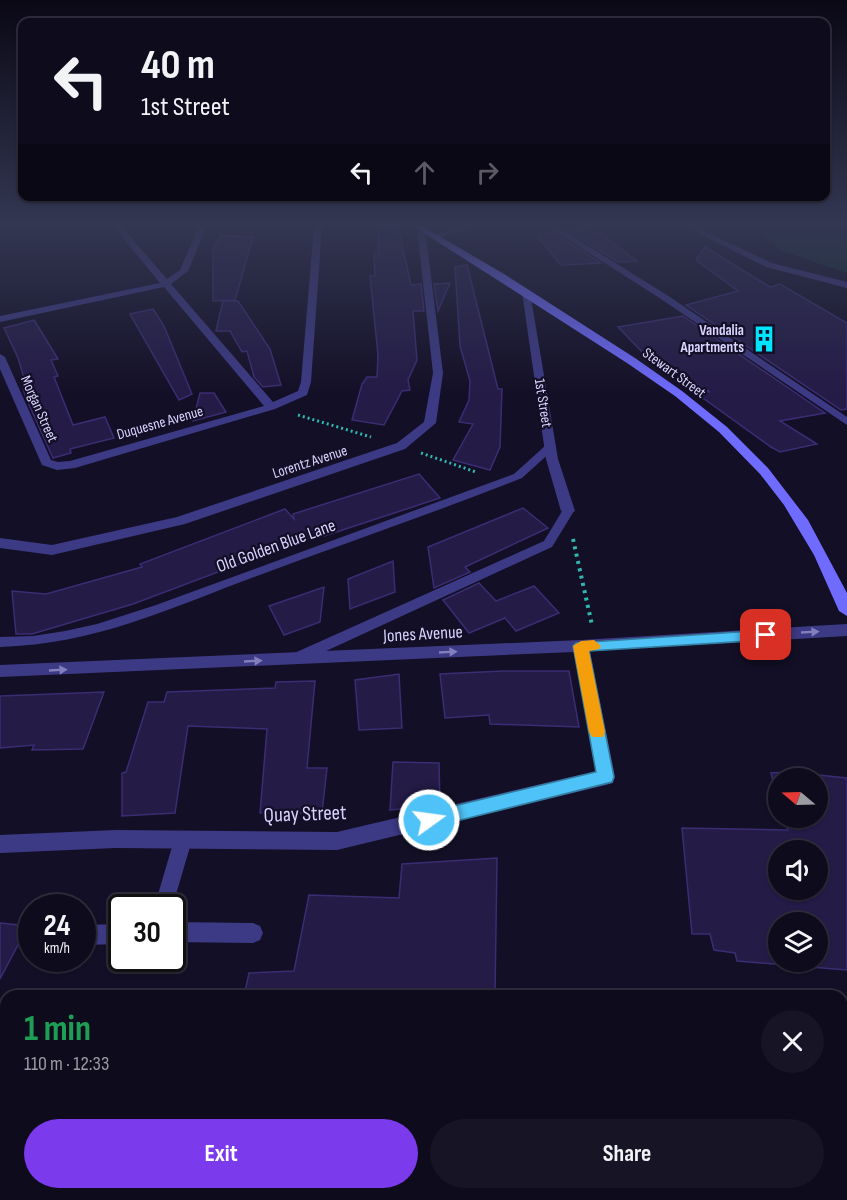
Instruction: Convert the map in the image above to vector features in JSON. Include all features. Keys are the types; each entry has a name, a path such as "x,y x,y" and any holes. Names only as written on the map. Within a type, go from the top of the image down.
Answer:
{"street":[{"path":"0,318 169,282"},
{"name":"Duquesne Avenue","path":"57,466 71,465 271,407 303,393 306,382 314,282"},
{"name":"Lorentz Avenue","path":"0,543 52,550 180,521 401,446 430,423 438,372 426,282"},
{"name":"Stewart Street","path":"510,282 655,375 727,433 765,471 796,514 829,567 847,611"},
{"path":"640,282 847,422"},
{"path":"166,284 271,407"},
{"name":"1st Street","path":"526,292 550,447 568,512"},
{"name":"Morgan Street","path":"1,361 46,462 57,466"},
{"name":"Jones Avenue","path":"0,671 294,660 847,630"},
{"name":"Quay Street","path":"0,844 116,839 337,841 606,777 581,646"}],"lane":[{"name":"Old Golden Blue Lane","path":"0,642 26,643 71,635 157,608 518,476 550,447"},
{"path":"294,660 548,544 568,512"},
{"path":"167,894 183,840"},
{"path":"186,932 253,933"}],"path":[{"path":"271,407 401,446 483,475"},
{"path":"568,512 586,602"}],"building":[{"path":"213,282 240,282 235,300 213,301"},
{"path":"371,282 421,284 424,311 413,311 417,360 408,380 410,390 402,391 384,425 352,420 362,384 367,377 377,377 378,355"},
{"path":"456,282 471,282 498,389 502,389 500,447 490,470 453,460 473,424 459,422 469,400 470,381 460,346"},
{"path":"726,282 762,282 770,287 780,284 847,323 847,409 841,410 686,305 738,291"},
{"path":"450,283 438,311 434,284"},
{"path":"223,301 238,301 270,349 281,385 263,387 254,377 247,351 242,352 230,331 216,331"},
{"path":"153,309 164,326 192,394 179,400 130,314"},
{"path":"683,316 825,413 780,421 817,444 780,452 771,447 693,391 710,392 647,357 618,327"},
{"path":"34,320 58,359 51,360 58,376 54,377 73,425 105,417 114,438 70,449 71,453 53,458 26,398 23,389 27,388 18,358 4,328"},
{"path":"200,393 214,393 226,412 193,421"},
{"path":"419,474 440,498 324,536 322,533 133,604 32,634 16,634 12,591 46,594 142,567 140,564 285,509 294,519 293,514"},
{"path":"523,508 548,528 465,567 470,572 434,588 428,547"},
{"path":"393,561 395,592 350,609 348,579"},
{"path":"479,583 496,601 534,586 559,613 516,631 505,618 469,633 443,600"},
{"path":"324,587 320,622 284,635 269,606"},
{"path":"569,671 579,727 490,724 489,715 445,718 440,674"},
{"path":"399,674 402,728 359,730 355,680"},
{"path":"315,681 307,768 327,768 322,813 260,813 267,729 188,726 175,813 122,816 122,773 126,772 148,702 164,702 167,692 275,688 276,682"},
{"path":"104,692 83,749 32,750 34,745 0,748 0,696"},
{"path":"393,762 439,763 440,805 390,810"},
{"path":"828,776 847,778 847,970 828,968 828,912 768,912 768,964 737,961 735,953 714,950 710,934 692,934 682,828 788,830 787,828 828,828"},
{"path":"497,858 495,990 245,990 249,973 294,971 309,895 399,898 402,864"},
{"path":"0,923 18,925 18,945 0,979"}],"slow traffic":[{"path":"594,646 581,646 597,732"}],"place":[{"name":"Vandalia Apartments","path":"764,339"}],"route":[{"path":"429,820 606,777 581,646 766,635"}]}
